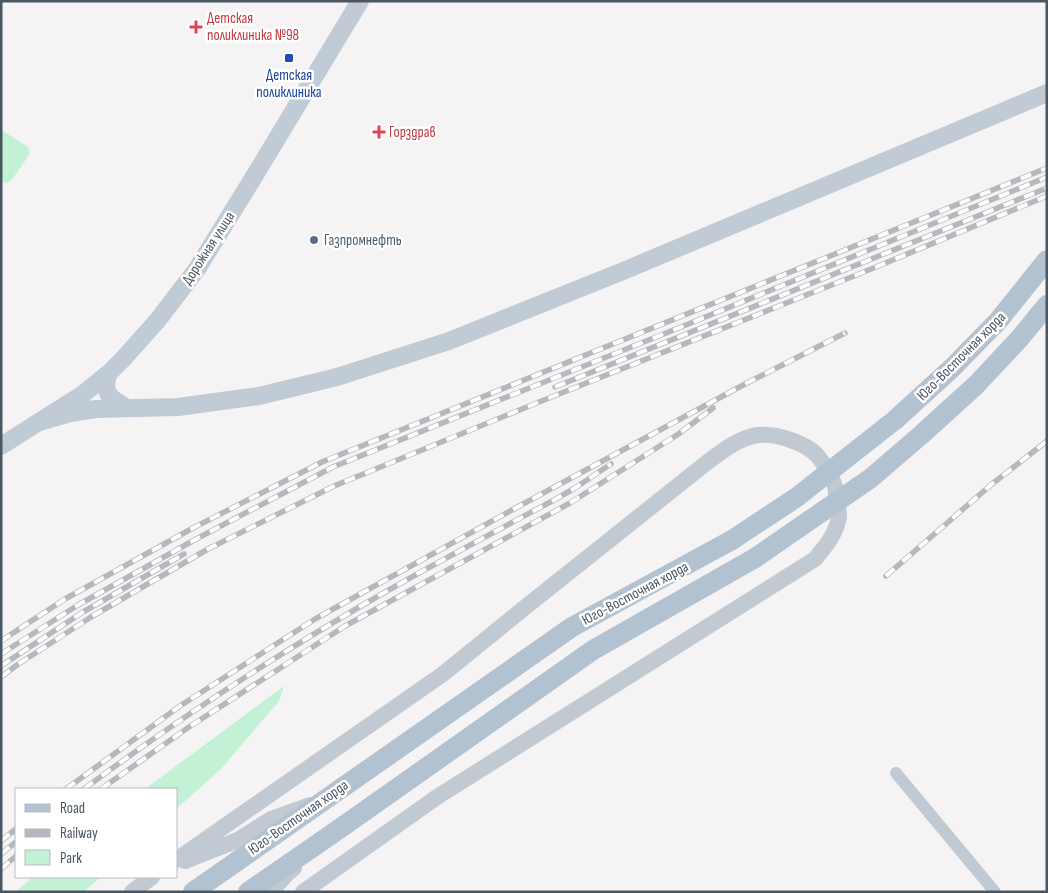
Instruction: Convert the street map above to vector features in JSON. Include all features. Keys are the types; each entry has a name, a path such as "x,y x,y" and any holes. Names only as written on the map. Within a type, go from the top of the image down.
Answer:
{"main road":[{"name":"Дорожная улица","path":"1,446 83,394 109,373 157,321 197,269 360,1"},
{"path":"39,422 70,413 128,408 178,407 259,396 337,377 449,341 628,269 1047,93"},
{"name":"Юго-Восточная хорда","path":"193,892 572,627 732,540 797,497 895,420 952,368 998,321 1047,260"},
{"name":"Юго-Восточная хорда","path":"248,892 342,828 593,650 755,558 871,478 921,436 976,385 1020,338 1047,304"},
{"path":"109,373 106,388 112,399 128,408"},
{"path":"83,394 89,400 99,404 128,408"}],"street":[{"path":"178,859 443,674 731,445 758,435 773,436 798,443 812,450 820,458 835,487 839,516 835,531 826,546 814,559 437,797 303,892"},
{"path":"896,773 995,892"},
{"path":"178,864 238,840 270,819 322,801"},
{"path":"271,892 286,875 342,828"},
{"path":"132,892 151,878"}],"green space":[{"path":"1,130 29,149 29,155 11,181 6,183 1,181"},
{"path":"284,686 279,701 221,769 178,807 178,788 146,788"},
{"path":"32,878 100,878 83,892 15,892"}],"railway":[{"path":"1,641 65,599 193,528 322,462 1047,168"},
{"path":"1,654 78,605 198,538 333,467 1047,177"},
{"path":"555,387 1047,188"},
{"path":"1,677 91,617 208,549 334,486 1047,196"},
{"path":"67,788 180,706 315,619 745,384 845,333"},
{"path":"102,788 189,727 345,626 570,503 677,435 713,408"},
{"path":"886,576 992,484 1047,441"},
{"path":"85,788 195,711 309,637 408,579 556,499 611,464"},
{"path":"1,666 83,612 184,554"},
{"path":"1,841 15,830"},
{"path":"1,854 15,843"},
{"path":"1,869 15,857"}],"place":[{"name":"Детская поликлиника №98","path":"196,27"},
{"name":"Детская поликлиника","path":"289,58"},
{"name":"Горздрав","path":"379,132"},
{"name":"Газпромнефть","path":"314,240"}]}
